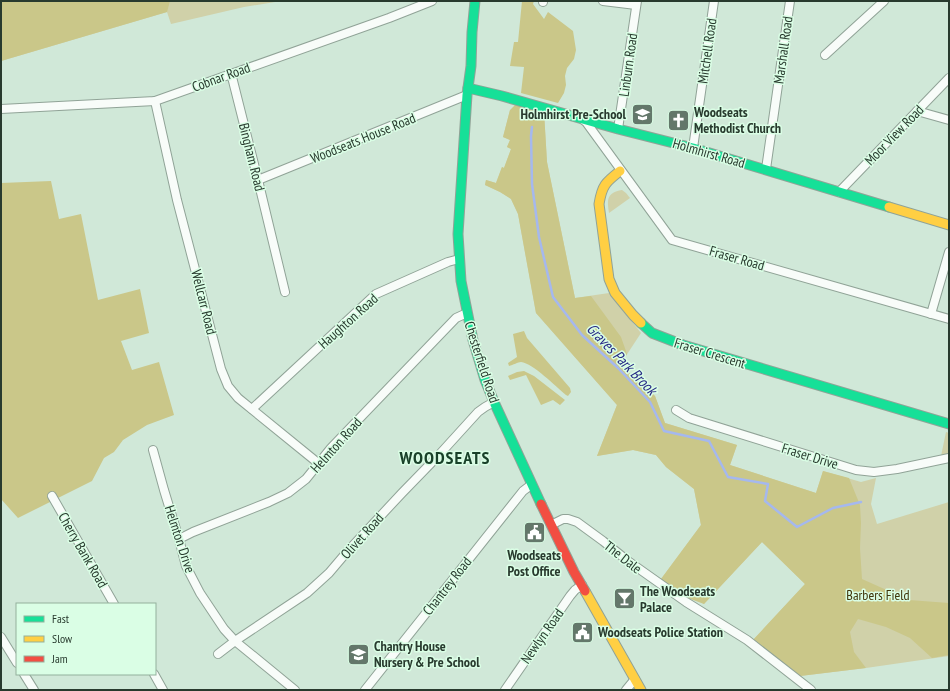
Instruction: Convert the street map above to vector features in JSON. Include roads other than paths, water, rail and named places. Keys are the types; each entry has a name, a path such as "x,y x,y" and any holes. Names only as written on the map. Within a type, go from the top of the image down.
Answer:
{"main road":[{"name":"Chesterfield Road","path":"475,1 458,223 461,281 473,340 480,366 494,402 550,525 574,572 642,690"},
{"name":"Holmhirst Road","path":"467,92 502,96 618,129 693,148 949,225"},
{"name":"Fraser Crescent","path":"620,170 604,183 600,192 599,204 609,279 615,293 625,306 652,333 683,345 949,424"}],"street":[{"name":"Cobnar Road","path":"1,108 154,101 432,1"},
{"path":"603,1 636,3"},
{"name":"Mitchell Road","path":"693,148 714,1"},
{"name":"Marshall Road","path":"766,169 790,1"},
{"path":"825,55 884,1"},
{"name":"Linburn Road","path":"618,129 636,3"},
{"name":"Bingham Road","path":"231,73 285,292"},
{"name":"Moor View Road","path":"840,192 949,78"},
{"name":"Woodseats House Road","path":"258,180 467,92"},
{"name":"Wellcarr Road","path":"154,101 179,207 221,369 228,386 238,398 318,463"},
{"path":"917,111 949,120"},
{"name":"Fraser Road","path":"580,118 586,122 672,240 949,319"},
{"path":"931,314 949,252"},
{"name":"Haughton Road","path":"252,409 376,294 448,262 460,259"},
{"name":"Helmton Road","path":"179,539 269,502 288,492 306,478 318,463 456,318 467,313"},
{"name":"Olivet Road","path":"218,654 307,593 329,573 402,492 438,456 478,412 494,402"},
{"name":"Fraser Drive","path":"676,410 689,418 856,470 874,472 897,469 949,458"},
{"name":"Helmton Drive","path":"153,450 186,566 200,593 224,629 236,641 295,690"},
{"name":"Chantrey Road","path":"365,690 523,491 531,485"},
{"name":"Cherry Bank Road","path":"52,496 113,603"},
{"name":"The Dale","path":"550,525 563,519 577,522 628,562 679,598 747,640 812,690"},
{"name":"Newlyn Road","path":"505,690 570,596 582,585"},
{"path":"1,637 16,661"},
{"path":"25,675 34,690"},
{"path":"155,675 163,690"},
{"path":"626,690 635,679"}],"waterway":[{"name":"Graves Park Brook","path":"532,127 532,184 539,237 553,297 582,335 618,368 650,402 664,431 709,441 728,477 768,484 765,501 797,527 833,508 861,502"}],"place":[{"name":"Holmhirst Pre-School","path":"642,114"},
{"name":"Woodseats Methodist Church","path":"679,120"},
{"name":"Woodseats Post Office","path":"534,533"},
{"name":"The Woodseats Palace","path":"624,599"},
{"name":"Woodseats Police Station","path":"582,632"},
{"name":"Chantry House Nursery & Pre School","path":"359,654"}],"district":[{"name":"WOODSEATS","path":"445,457"}],"park label":[{"name":"Barbers Field","path":"878,595"}]}
